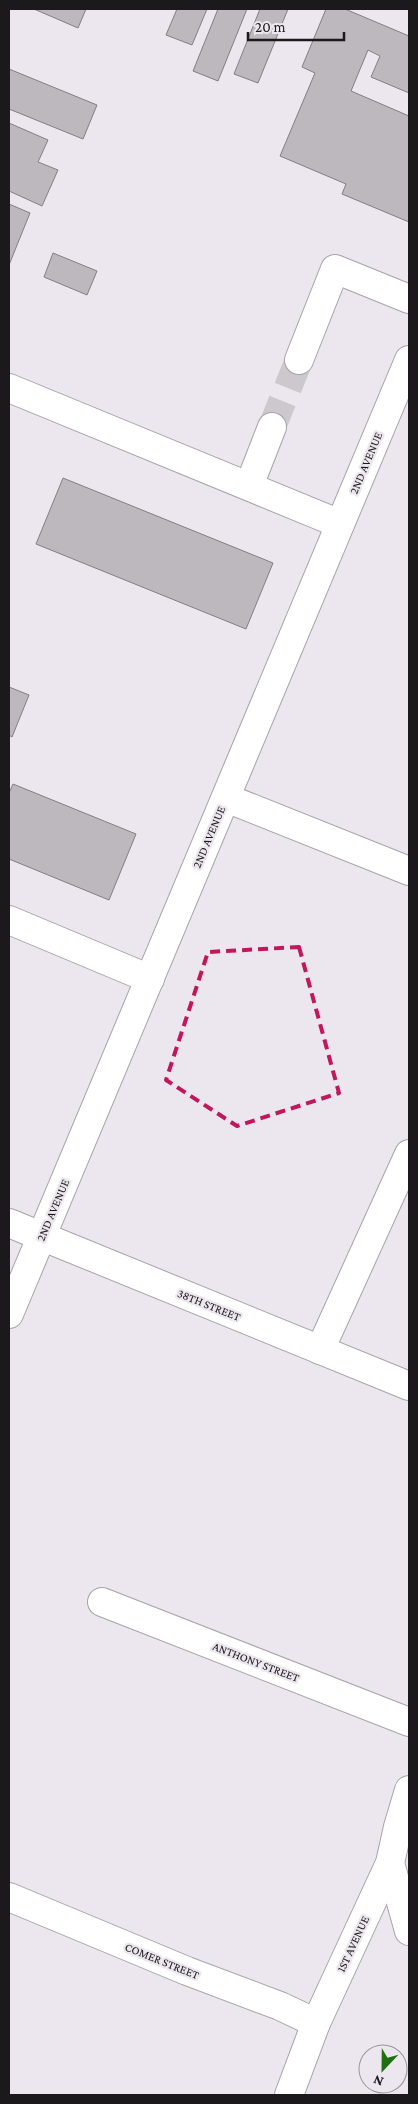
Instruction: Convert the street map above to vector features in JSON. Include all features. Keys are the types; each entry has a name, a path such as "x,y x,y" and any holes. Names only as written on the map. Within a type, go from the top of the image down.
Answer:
{"street":[{"path":"299,360 335,269 409,299"},
{"name":"2ND AVENUE","path":"9,1314 409,360"},
{"path":"9,388 340,524"},
{"path":"249,486 272,427"},
{"path":"226,798 409,871"},
{"path":"9,920 150,979"},
{"path":"320,1350 409,1154"},
{"name":"38TH STREET","path":"9,1223 409,1386"},
{"name":"ANTHONY STREET","path":"102,1602 409,1722"},
{"name":"1ST AVENUE","path":"289,2095 316,2023 390,1864 409,1790"},
{"path":"390,1864 409,1931"},
{"name":"COMER STREET","path":"9,1897 187,1971 280,2006 316,2023"}],"highlighted area":[{"path":"299,947 339,1093 237,1126 166,1080 208,952"}],"building":[{"path":"34,9 86,9 78,28"},
{"path":"177,9 207,9 192,45 166,35"},
{"path":"218,9 247,9 218,81 193,71"},
{"path":"260,9 288,9 258,83 234,74"},
{"path":"326,9 345,9 409,36 409,93 371,77 380,56 368,50 351,91 409,116 409,222 342,194 346,184 280,156 315,73 302,67"},
{"path":"9,69 97,105 83,139 9,109"},
{"path":"9,123 48,140 38,162 58,170 42,206 9,191"},
{"path":"9,204 30,213 9,265"},
{"path":"53,253 97,271 87,295 44,277"},
{"path":"63,478 273,563 246,629 36,544"},
{"path":"9,687 29,695 12,737 9,735"},
{"path":"13,784 136,834 109,900 9,859 9,793"}],"tunnel":[{"path":"272,427 299,360"}]}
